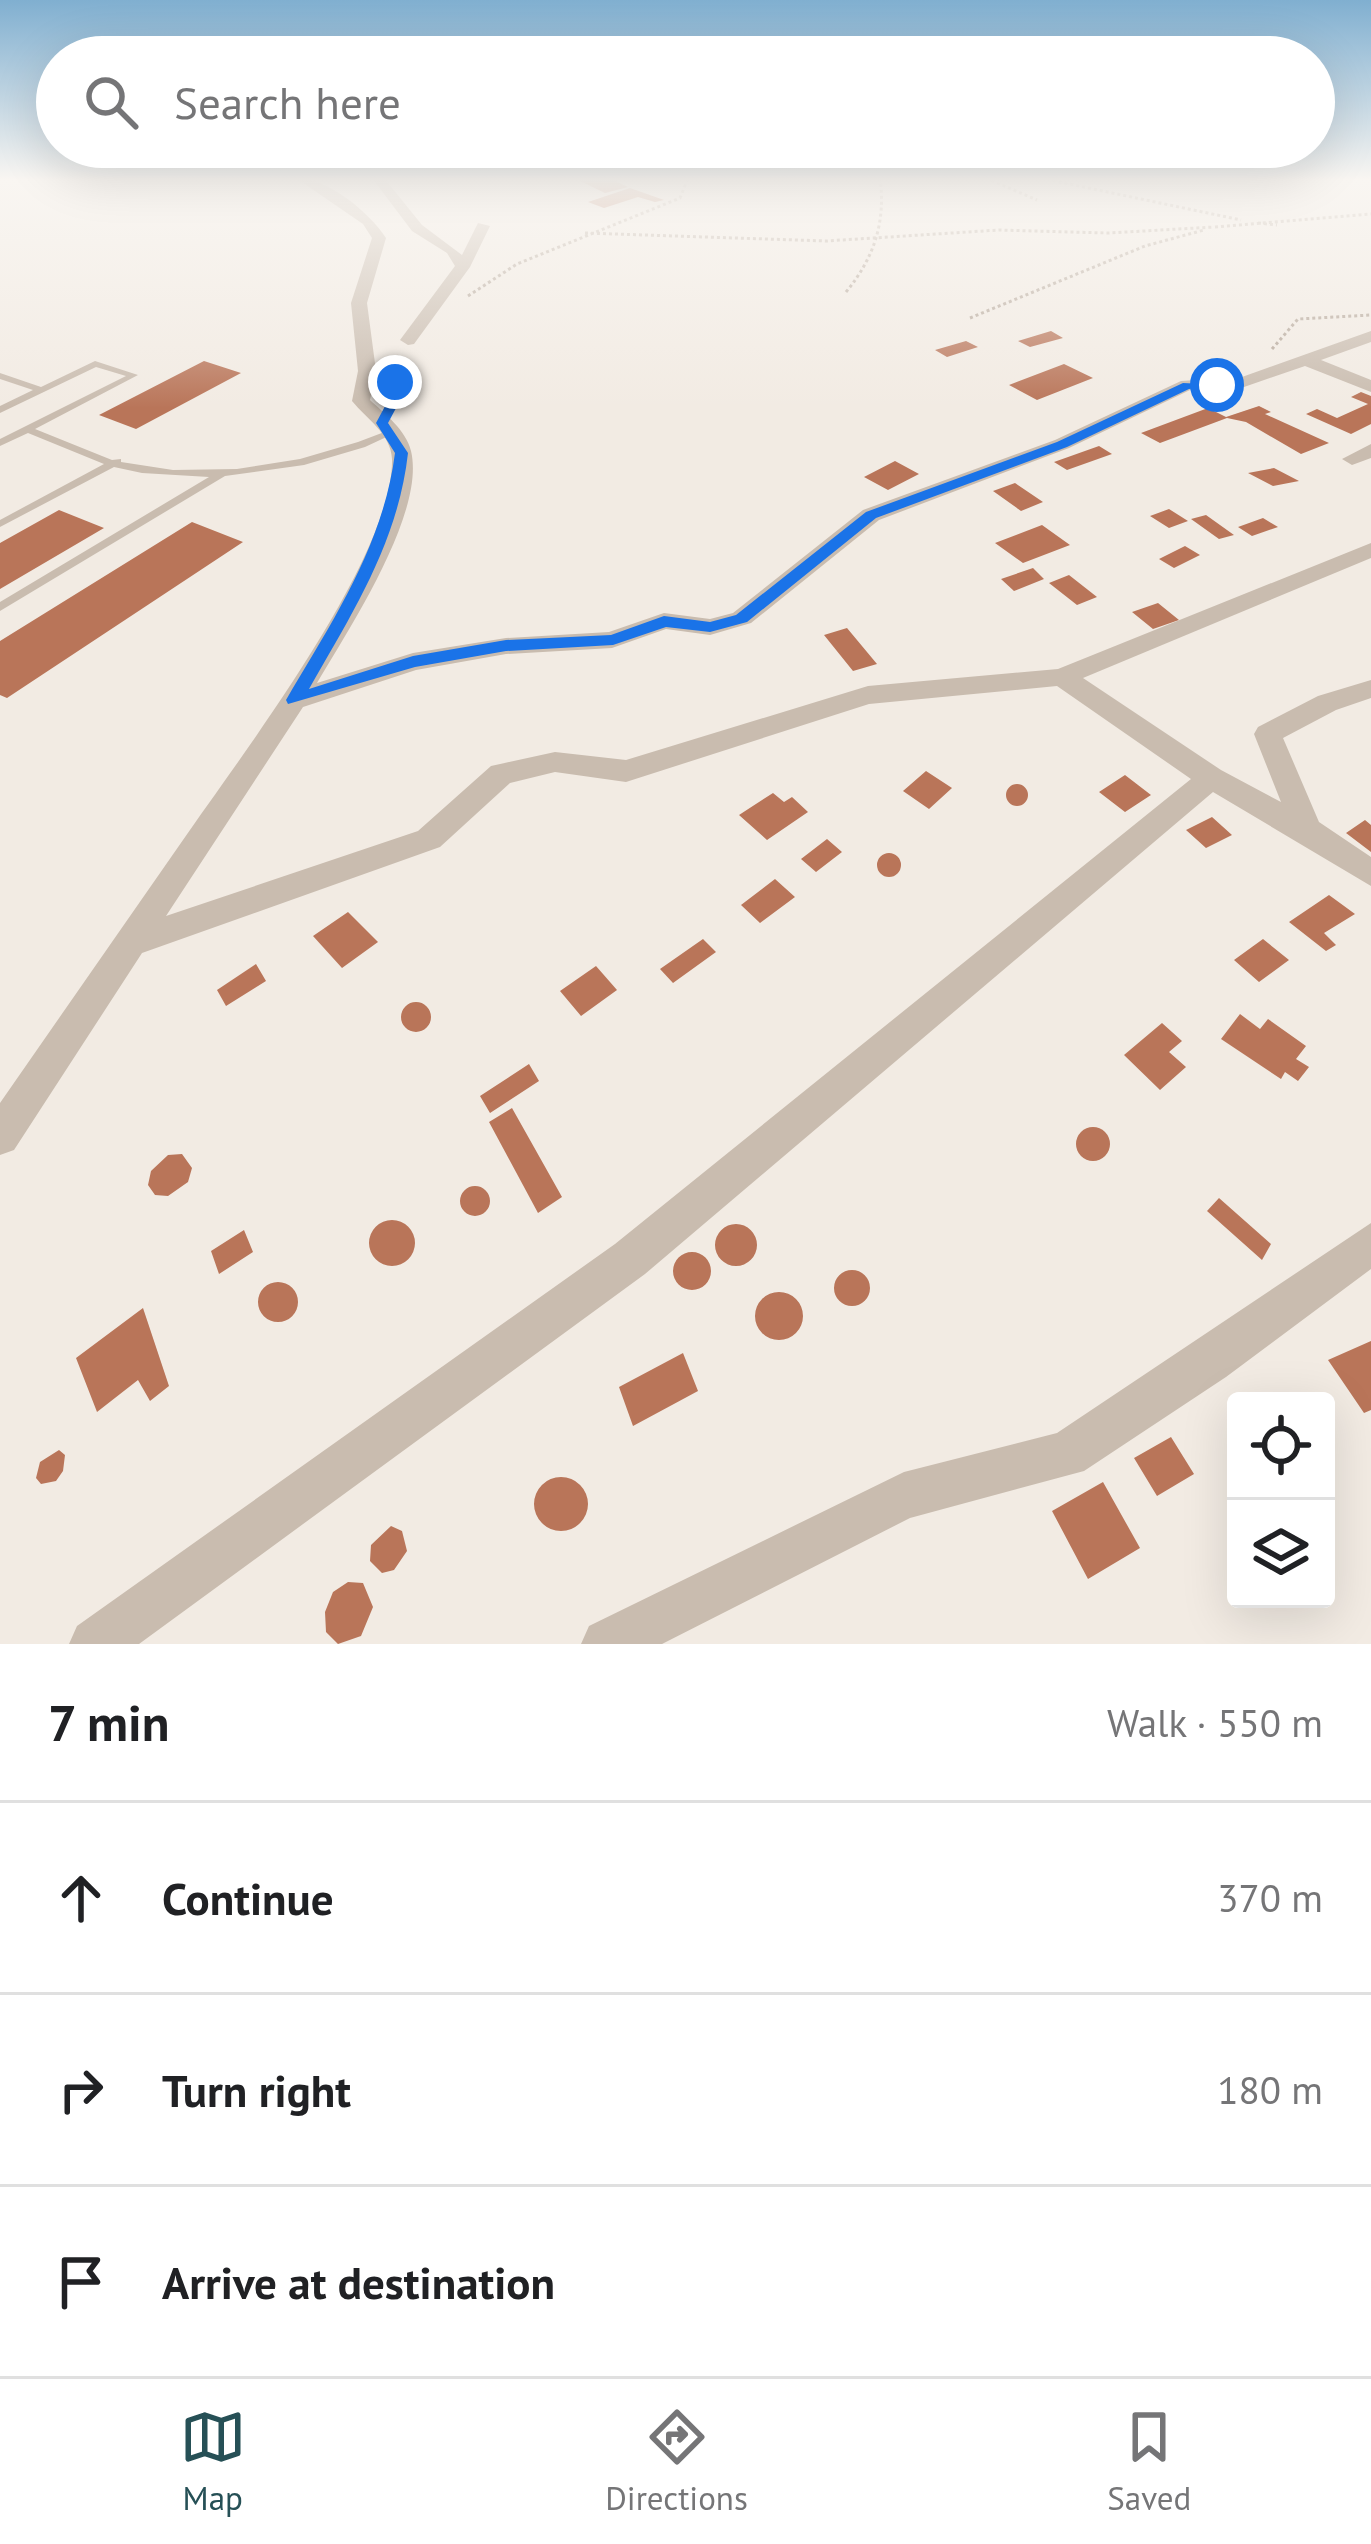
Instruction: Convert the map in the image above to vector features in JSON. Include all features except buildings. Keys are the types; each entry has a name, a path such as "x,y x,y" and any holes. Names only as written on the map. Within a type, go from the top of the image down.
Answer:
{"street":[{"path":"0,1136 294,700 367,577 396,500 402,453 362,401 367,371 359,303 376,255"},
{"path":"455,255 463,267"},
{"path":"408,340 469,255"},
{"path":"294,700 413,662 506,646 613,640 664,621 710,627 742,619 871,515 1062,444 1187,386 1244,382 1371,336"},
{"path":"1309,361 1371,387"},
{"path":"135,941 429,839 501,774 555,763 626,771 868,695 1062,677 1371,550"},
{"path":"1062,677 1211,778 1307,830 1371,873"},
{"path":"1307,830 1268,734 1327,704 1371,689"},
{"path":"94,1644 630,1258 1211,778"},
{"path":"607,1644 904,1496 1067,1454 1210,1361 1371,1244"}],"lane":[{"path":"0,410 94,364 134,375 0,443"},
{"path":"0,376 41,390"},
{"path":"27,429 140,470 255,471 346,452 386,428"},
{"path":"0,524 117,461"},
{"path":"0,607 226,470"}],"path":[{"path":"453,306 538,255"},
{"path":"846,292 873,255"},
{"path":"970,318 1123,255"},
{"path":"1266,355 1298,319 1371,315"},
{"path":"367,371 408,340"},
{"path":"386,428 396,397 389,368 408,340"}],"route":[{"path":"395,382 396,397 382,423 402,453 396,500 367,577 294,700 413,662 506,646 613,640 664,621 710,627 742,619 871,515 1062,444 1187,386 1217,385"}]}
